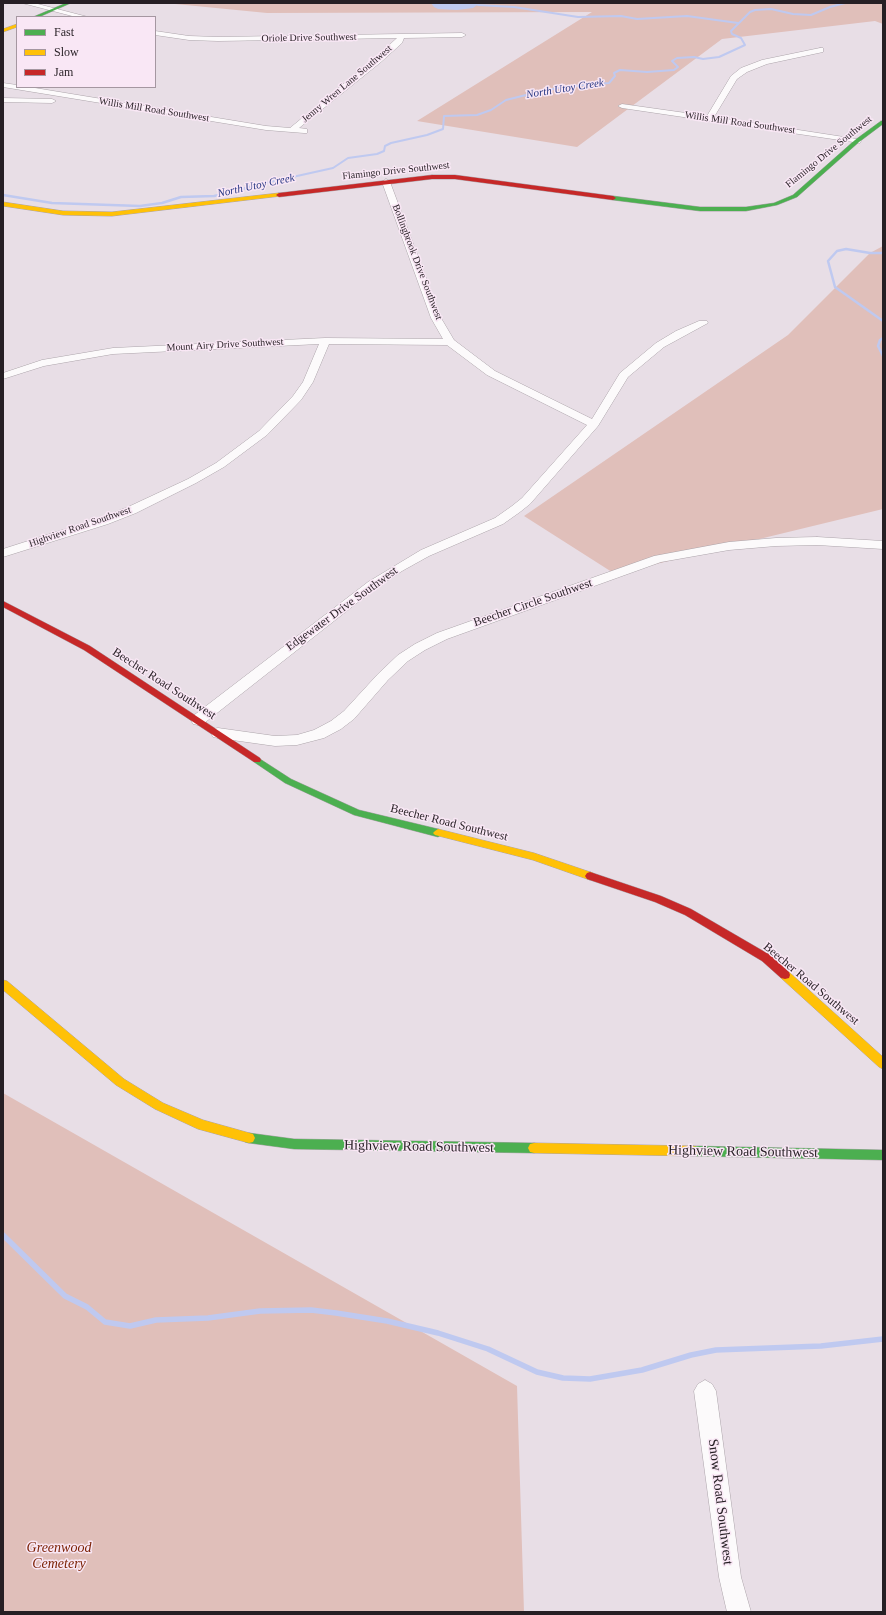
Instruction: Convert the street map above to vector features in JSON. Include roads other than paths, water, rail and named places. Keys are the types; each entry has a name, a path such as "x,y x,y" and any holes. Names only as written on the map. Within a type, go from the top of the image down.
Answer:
{"street":[{"path":"25,3 80,16"},
{"path":"38,16 69,3"},
{"path":"3,31 16,25"},
{"name":"Oriole Drive Southwest","path":"156,33 202,39 462,36"},
{"name":"Jenny Wren Lane Southwest","path":"291,131 378,60 402,37"},
{"path":"709,119 734,78 744,70 765,62 820,50"},
{"path":"3,85 16,87"},
{"path":"22,88 85,98"},
{"name":"Willis Mill Road Southwest","path":"3,100 72,101 85,98 291,131 304,131"},
{"name":"Willis Mill Road Southwest","path":"622,106 858,141"},
{"name":"Flamingo Drive Southwest","path":"3,204 63,213 112,214 432,177 466,177 700,209 746,209 775,204 795,196 858,141 883,122"},
{"name":"Bollingbrook Drive Southwest","path":"386,182 436,318 450,342 491,373 594,424"},
{"name":"Edgewater Drive Southwest","path":"198,720 256,673 385,576 425,553 499,521 516,509 526,501 594,424 624,375 660,345 680,333 703,323"},
{"name":"Mount Airy Drive Southwest","path":"3,376 42,363 113,351 325,341 450,342"},
{"name":"Highview Road Southwest","path":"3,553 104,521 132,510 187,484 220,465 263,433 297,398 308,382 325,341"},
{"name":"Beecher Circle Southwest","path":"217,733 275,742 297,740 319,734 336,725 349,715 383,677 403,658 420,647 442,636 658,559 729,546 776,542 817,541 883,545"},
{"name":"Beecher Road Southwest","path":"3,604 87,648 198,720 288,781 357,813 534,857 658,898 688,912 766,958 883,1064"},
{"name":"Highview Road Southwest","path":"3,984 120,1082 159,1106 202,1125 250,1138 294,1144 883,1155"},
{"name":"Snow Road Southwest","path":"705,1391 730,1577 739,1612"}],"water":[{"path":"431,3 480,3 473,8 457,10 438,9"}],"waterway":[{"name":"North Utoy Creek","path":"261,184 333,168 348,158 377,154 384,151 385,146 391,143 427,135 443,129 444,116 477,115 491,110 506,100 538,92 563,87 609,83 615,76 614,73 620,70 647,72 674,70 678,67 672,61 677,58 694,57 703,59 719,57 745,45 741,38 732,34 731,31 750,12 755,10 771,9 793,14 811,15 830,7 845,3"},
{"path":"478,5 514,7 578,17 621,16 637,19 687,16 738,23"},
{"name":"North Utoy Creek","path":"3,195 52,203 140,206 162,203 181,197 214,196 225,194 264,183"},
{"path":"883,253 870,253 846,249 837,251 828,261 835,287 883,321"},
{"path":"883,338 880,340 878,346 883,356"},
{"path":"3,1235 65,1296 87,1307 105,1322 130,1326 156,1320 208,1318 260,1311 311,1310 336,1313 387,1321 438,1333 488,1349 537,1372 563,1378 590,1379 642,1370 691,1355 716,1350 821,1346 883,1339"}],"park label":[{"name":"Greenwood Cemetery","path":"59,1556"}]}
